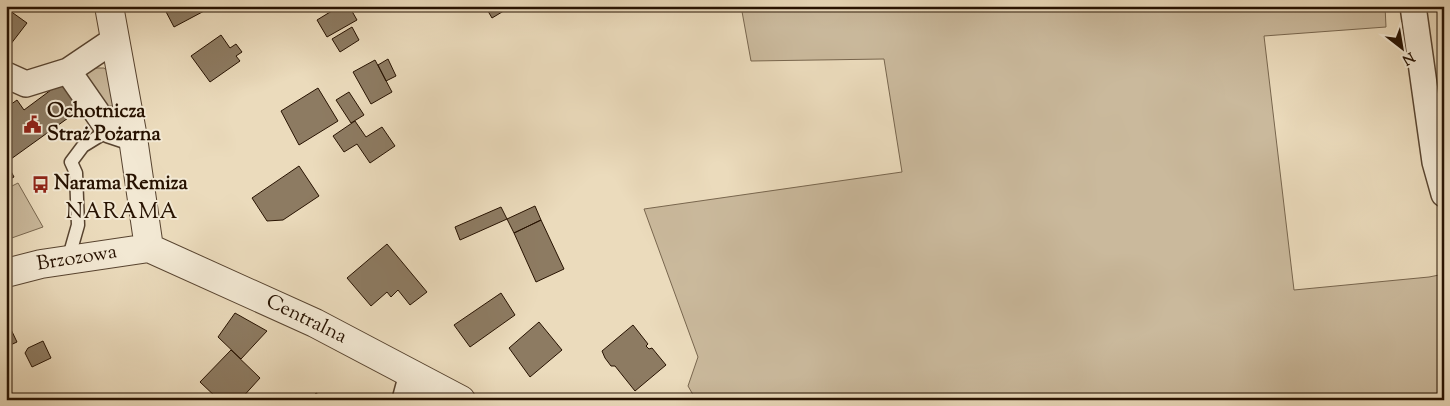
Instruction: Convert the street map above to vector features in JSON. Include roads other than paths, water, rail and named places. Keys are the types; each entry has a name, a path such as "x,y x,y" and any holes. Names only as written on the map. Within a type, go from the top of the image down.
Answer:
{"street":[{"path":"109,6 114,40 121,134 149,248"},
{"path":"1413,6 1435,162 1444,194"},
{"path":"6,75 26,84 68,71 114,40"},
{"path":"68,71 121,134"},
{"name":"Brzozowa","path":"6,273 68,260 149,248"},
{"name":"Centralna","path":"149,248 315,323 461,400"},
{"path":"405,400 412,374"}],"lane":[{"path":"68,260 78,225 76,173 71,162 84,146 121,134"}],"place":[{"name":"Ochotnicza Straż Pożarna","path":"33,124"},
{"name":"Narama Remiza","path":"40,184"}],"district":[{"name":"NARAMA","path":"122,213"}]}
